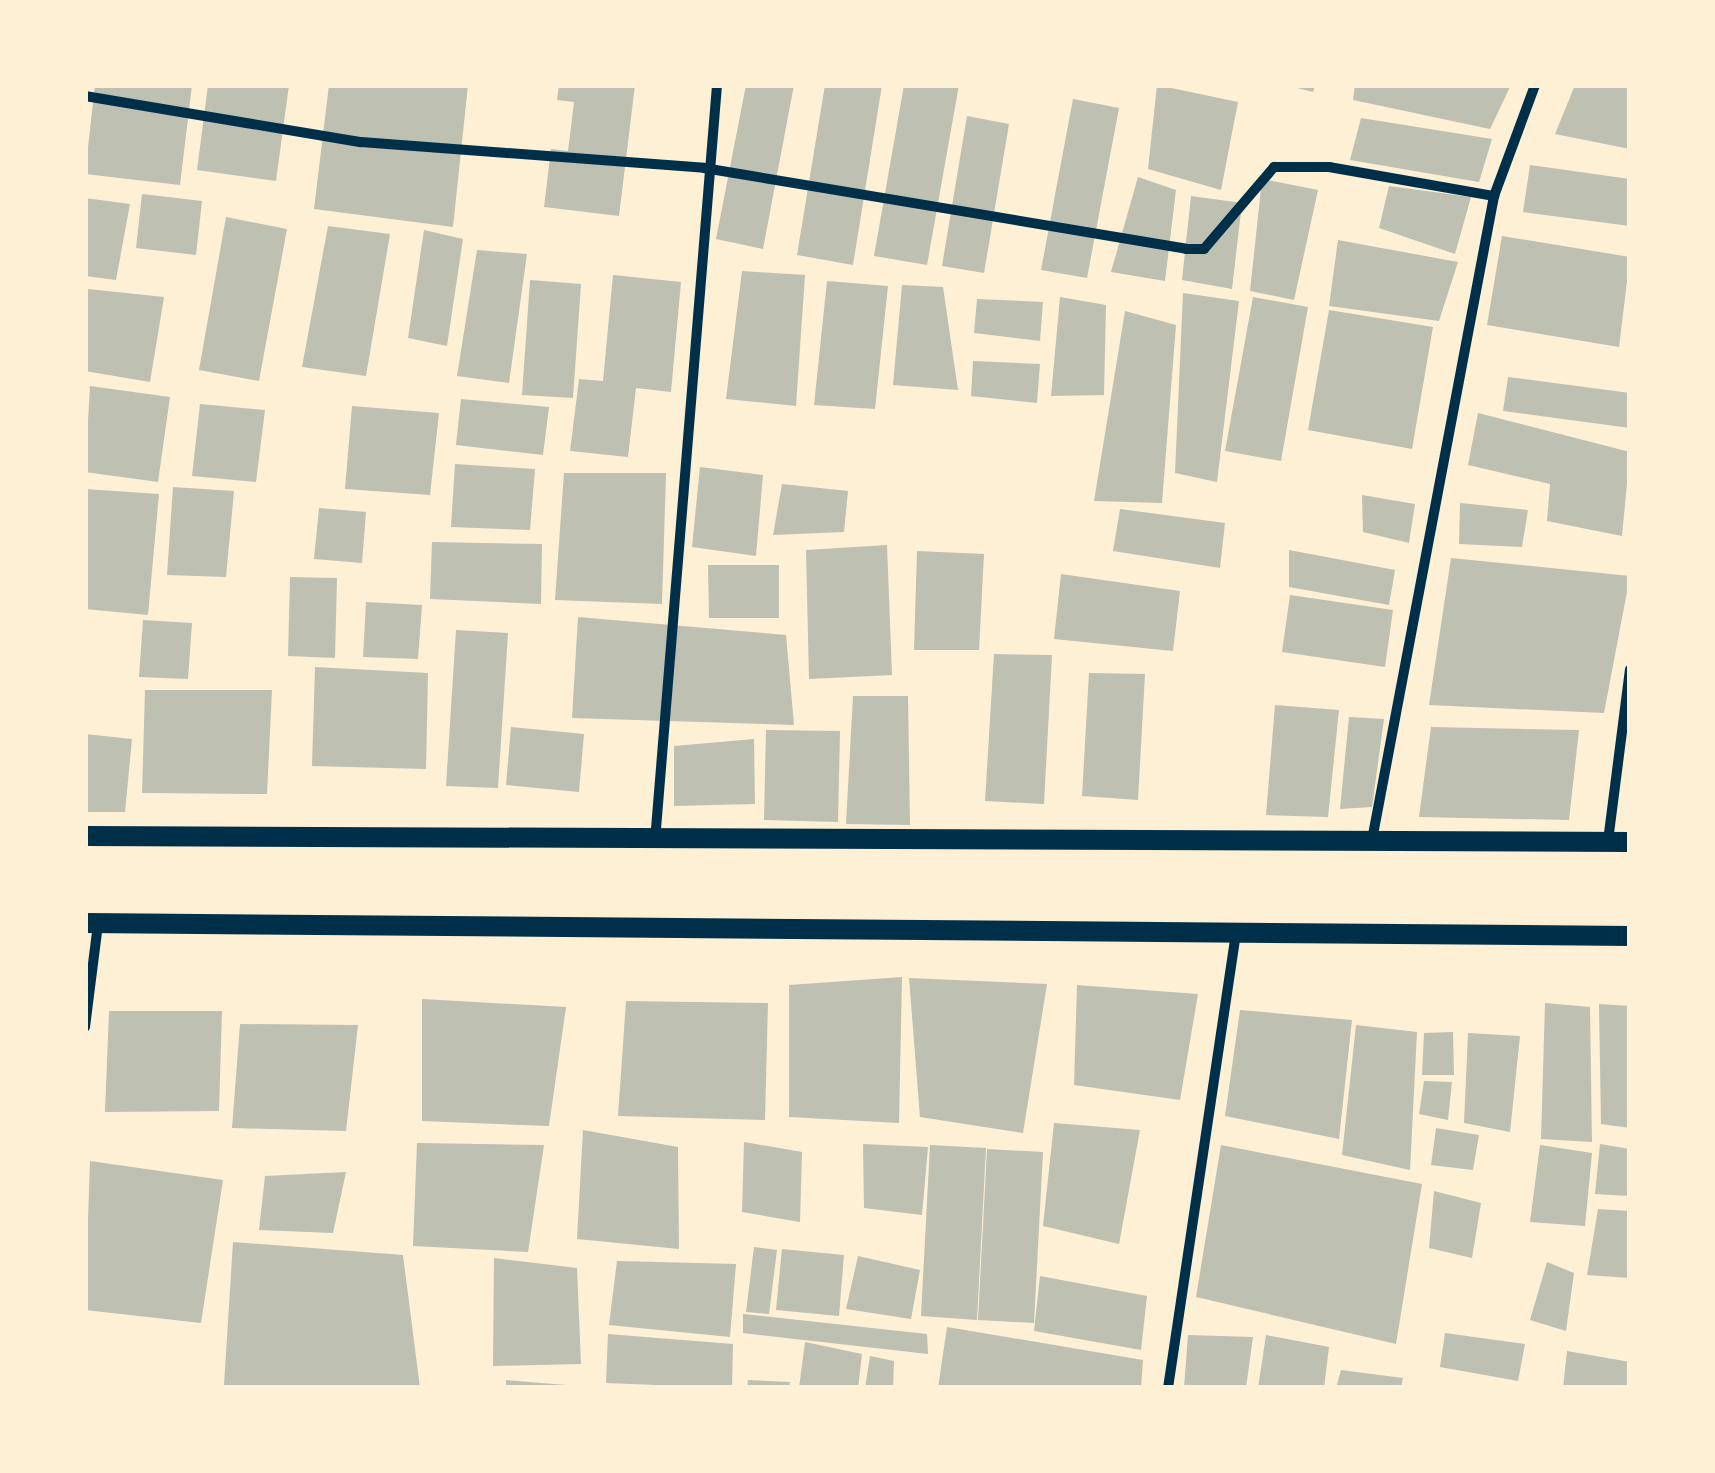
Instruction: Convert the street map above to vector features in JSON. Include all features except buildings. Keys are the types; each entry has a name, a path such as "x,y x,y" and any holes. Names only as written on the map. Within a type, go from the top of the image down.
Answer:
{"main road":[{"path":"85,836 654,844 1630,842"},
{"path":"92,923 1630,936"}],"street":[{"path":"654,844 704,168 717,85"},
{"path":"1372,840 1494,196 1535,85"},
{"path":"85,96 361,142 704,168 1186,249 1204,249 1274,167 1329,167 1494,196"},
{"path":"1608,842 1630,669"},
{"path":"85,1028 92,923"},
{"path":"1168,1388 1236,932"}]}
